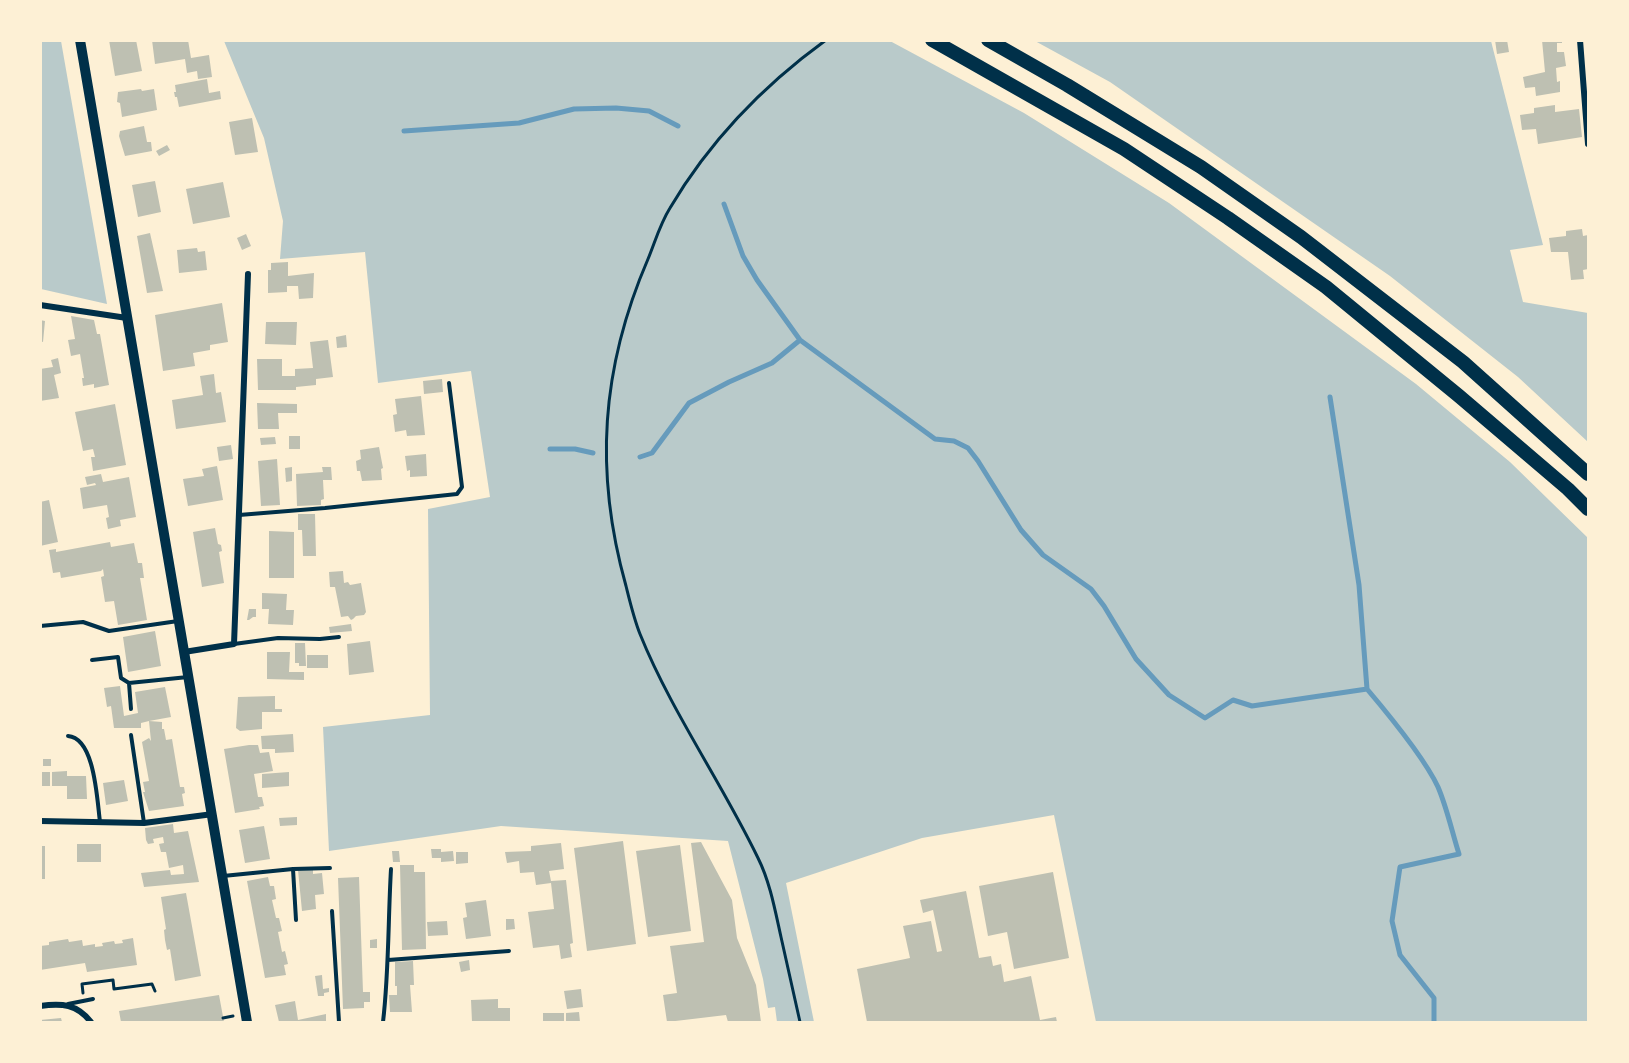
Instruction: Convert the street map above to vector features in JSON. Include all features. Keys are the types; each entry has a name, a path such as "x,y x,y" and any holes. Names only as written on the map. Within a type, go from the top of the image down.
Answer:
{"highway":[{"path":"932,40 1124,149 1326,287 1459,396 1568,489 1588,509"},
{"path":"988,40 1201,167 1301,237 1463,362 1588,474"}],"main road":[{"path":"80,40 247,1023"}],"street":[{"path":"1580,40 1588,144"},
{"path":"184,652 234,644 248,274"},
{"path":"40,305 127,318"},
{"path":"40,822 144,823 213,814"},
{"path":"40,1006 68,1004 80,1010 91,1023"}],"lane":[{"path":"239,514 325,508 457,494 462,487 448,383"},
{"path":"40,626 82,622 109,631 178,621"},
{"path":"234,644 278,638 339,637"},
{"path":"92,660 118,657 122,678 129,683 188,676"},
{"path":"129,683 131,709"},
{"path":"130,735 144,823"},
{"path":"68,736 82,743 90,758 100,823"},
{"path":"293,868 296,920"},
{"path":"223,876 293,868 330,868"},
{"path":"383,1023 388,982 391,869"},
{"path":"332,910 339,1023"},
{"path":"388,960 509,951"},
{"path":"68,1004 93,999"}],"path":[{"path":"800,1023 772,894 759,859 684,722 639,633 617,553 609,503 606,416 612,371 632,295 668,211 716,141 764,90 826,40"},
{"path":"84,1000 82,984 113,980 114,988 152,984 155,991"}],"shaded area":[{"path":"41,40 61,41 107,304 41,289"},
{"path":"224,41 890,41 1024,113 1169,203 1416,384 1510,462 1588,538 1588,1022 1096,1022 1054,815 922,838 786,883 814,1022 777,1022 775,1007 768,1008 763,979 728,841 501,826 329,851 323,727 430,715 428,509 490,497 471,371 378,383 365,252 280,259 283,221 264,138"},
{"path":"1035,41 1491,41 1543,245 1510,250 1523,302 1588,313 1588,442 1518,377 1390,276 1110,82"}],"building":[{"path":"109,40 136,40 142,71 115,76"},
{"path":"152,40 188,40 191,58 209,55 212,77 198,79 197,71 187,73 185,59 155,64"},
{"path":"1495,40 1507,40 1509,52 1497,54"},
{"path":"1542,40 1562,40 1562,43 1557,43 1557,52 1564,52 1566,66 1556,68 1557,82 1560,81 1560,92 1536,96 1535,87 1525,88 1523,77 1545,72"},
{"path":"207,79 209,93 220,91 221,99 179,107 174,92 176,92 175,85"},
{"path":"141,89 142,91 154,89 157,110 122,117 120,103 117,102 118,92"},
{"path":"1555,105 1555,112 1579,109 1582,137 1538,144 1536,129 1522,130 1520,115 1534,113 1534,108"},
{"path":"252,118 258,152 235,155 229,122"},
{"path":"144,126 147,142 151,142 152,151 125,156 119,136 120,131"},
{"path":"167,145 170,150 159,156 156,151"},
{"path":"155,181 161,212 138,217 132,185"},
{"path":"223,182 230,217 193,224 186,189"},
{"path":"1582,229 1583,236 1588,235 1588,269 1583,270 1584,279 1571,280 1568,252 1551,252 1549,238 1566,236 1566,231"},
{"path":"150,233 163,291 147,293 137,236"},
{"path":"246,234 251,246 242,250 237,238"},
{"path":"197,248 198,252 205,251 207,270 179,273 177,250"},
{"path":"288,262 288,276 314,273 313,298 299,299 298,286 287,286 287,292 268,293 268,270 271,270 271,263"},
{"path":"222,303 228,342 210,345 210,350 193,353 195,366 163,371 155,315"},
{"path":"71,316 94,320 97,334 100,334 109,385 94,388 94,384 83,386 80,354 71,356 68,340 75,339"},
{"path":"40,320 45,321 43,342 40,341"},
{"path":"266,322 297,322 296,345 265,344"},
{"path":"346,335 347,347 337,348 336,337"},
{"path":"328,340 333,377 316,379 316,385 296,387 296,390 258,390 257,359 282,359 282,376 295,376 295,369 313,368 310,342"},
{"path":"58,358 61,373 54,375 59,398 40,401 40,369 53,367 51,360"},
{"path":"214,374 216,393 221,392 226,422 176,429 172,400 203,395 200,376"},
{"path":"442,379 443,392 424,394 423,381"},
{"path":"421,396 425,435 407,436 406,430 395,432 393,415 397,414 395,399"},
{"path":"257,403 297,404 297,413 278,413 279,429 258,429"},
{"path":"115,404 126,465 93,471 91,457 95,457 93,449 83,451 75,412"},
{"path":"289,436 300,436 300,449 289,449"},
{"path":"275,437 276,444 261,445 260,438"},
{"path":"231,445 233,459 219,461 217,447"},
{"path":"379,447 383,468 381,469 382,480 362,481 360,471 357,471 356,461 361,459 360,450"},
{"path":"426,454 427,476 410,477 405,456"},
{"path":"277,459 280,505 261,506 258,461"},
{"path":"217,466 223,500 188,506 183,479 204,476 202,469"},
{"path":"292,467 292,481 286,482 285,468"},
{"path":"322,467 331,467 332,480 323,480 324,499 321,500 321,505 297,506 296,474 323,472"},
{"path":"101,474 103,482 129,477 136,517 120,520 121,526 108,529 107,505 83,509 80,488 96,485 95,483 87,485 85,477"},
{"path":"49,500 58,542 40,546 40,502"},
{"path":"298,514 315,514 316,556 303,556 302,530 298,530"},
{"path":"215,528 222,551 219,552 224,583 202,587 193,532"},
{"path":"269,531 294,532 294,578 269,578"},
{"path":"110,542 111,547 134,543 138,563 142,563 144,578 140,578 147,620 118,625 114,601 105,602 101,577 104,576 103,569 61,578 60,572 53,573 49,550 56,549 56,552"},
{"path":"343,571 344,583 348,582 350,585 361,583 366,612 351,620 348,616 341,617 335,587 330,587 329,572"},
{"path":"262,593 287,594 286,610 294,610 293,625 268,624 269,609 262,609"},
{"path":"249,609 256,609 256,617 247,620"},
{"path":"351,624 352,631 330,633 329,627"},
{"path":"155,631 161,666 128,672 123,637"},
{"path":"370,641 374,672 349,675 347,644"},
{"path":"295,643 305,643 306,666 299,666 299,663 295,663"},
{"path":"267,652 290,652 289,672 304,672 304,680 267,679"},
{"path":"307,655 328,655 328,668 307,668"},
{"path":"120,686 124,716 138,713 135,692 165,687 171,717 141,723 141,728 114,728 111,706 107,707 104,688"},
{"path":"275,696 275,709 282,709 282,712 262,712 262,729 240,731 236,728 238,697"},
{"path":"149,721 162,722 166,740 172,739 180,787 184,787 185,793 182,794 184,806 149,811 143,792 145,792 143,782 149,781 142,742 149,738 151,741"},
{"path":"293,734 294,752 275,753 275,749 262,749 261,736"},
{"path":"258,745 260,753 269,752 273,771 254,774 258,797 262,797 264,806 259,807 260,809 235,813 224,749"},
{"path":"43,759 51,759 51,766 43,766"},
{"path":"67,771 67,776 86,776 87,799 67,799 67,786 52,786 52,772"},
{"path":"40,772 50,772 50,786 40,786"},
{"path":"289,772 289,786 262,788 262,774"},
{"path":"124,780 128,801 106,805 103,783"},
{"path":"297,817 297,825 280,826 279,818"},
{"path":"173,824 174,833 188,831 199,882 144,887 141,873 170,870 171,875 184,874 183,865 169,868 166,852 161,852 159,844 164,843 163,837 153,839 154,843 148,844 146,840 145,828"},
{"path":"264,826 270,859 245,863 239,830"},
{"path":"623,841 636,944 587,951 574,848"},
{"path":"701,842 732,900 737,938 756,985 761,1022 728,1022 726,1015 667,1022 663,995 677,993 670,946 704,942 691,843"},
{"path":"561,843 564,869 549,871 551,881 566,880 573,943 570,944 572,957 561,959 559,945 533,948 528,912 554,909 551,883 536,885 534,872 520,873 519,861 507,863 505,852 531,851 531,846"},
{"path":"77,844 101,844 101,862 77,862"},
{"path":"680,845 691,931 648,937 636,851"},
{"path":"40,846 45,846 45,879 40,879"},
{"path":"431,849 441,849 441,852 453,851 454,861 441,862 441,858 432,858"},
{"path":"392,851 399,851 400,862 393,862"},
{"path":"456,852 468,852 468,863 456,864"},
{"path":"400,865 414,865 414,872 425,872 426,949 402,950"},
{"path":"313,868 313,874 322,873 324,894 315,895 316,909 302,911 298,870"},
{"path":"1053,872 1069,958 1014,969 1007,932 988,936 979,886"},
{"path":"268,877 270,886 274,886 276,899 272,900 282,931 278,932 282,952 285,951 288,964 284,965 286,975 265,978 247,881"},
{"path":"359,877 363,992 370,992 370,1002 364,1002 364,1008 343,1009 338,878"},
{"path":"966,891 979,958 991,956 993,966 1001,964 1004,982 1031,976 1040,1020 1056,1017 1057,1022 867,1022 857,969 910,958 903,926 931,921 937,952 942,951 933,910 923,913 920,900"},
{"path":"186,893 201,976 175,981 170,949 167,950 165,940 164,930 166,929 161,897"},
{"path":"486,900 491,936 466,939 463,918 467,917 465,903"},
{"path":"506,919 514,919 515,929 506,930"},
{"path":"447,921 448,935 428,936 427,922"},
{"path":"133,938 137,965 87,972 85,963 40,970 40,946 49,945 49,942 68,939 69,942 82,940 83,946 95,944 95,947 114,941 115,944 123,943 122,940"},
{"path":"377,939 377,948 370,948 370,940"},
{"path":"469,960 470,970 461,972 459,962"},
{"path":"413,961 414,985 410,985 412,1012 390,1012 389,995 397,995 395,962"},
{"path":"322,975 323,989 329,988 329,992 324,993 324,996 318,996 315,976"},
{"path":"581,989 583,1007 567,1009 564,991"},
{"path":"219,995 224,1022 121,1022 119,1011"},
{"path":"498,999 498,1008 510,1008 510,1022 472,1022 471,1000"},
{"path":"295,1001 298,1020 326,1014 326,1022 279,1022 275,1005"},
{"path":"579,1012 580,1022 566,1022 566,1013"},
{"path":"543,1013 564,1013 564,1022 543,1022"},
{"path":"61,1018 62,1022 40,1022 40,1020"}],"waterway":[{"path":"404,131 519,123 574,109 616,108 649,111 678,126"},
{"path":"724,204 743,256 757,280 800,340 935,439 954,441 968,448 1021,530 1043,555 1091,589 1136,659 1169,695 1205,718 1233,700 1252,706 1367,689 1406,736 1432,775 1444,803 1459,854 1400,867 1392,921 1400,955 1434,998 1434,1022"},
{"path":"640,457 652,453 689,403 772,363 800,340"},
{"path":"1330,397 1359,585 1367,689"},
{"path":"550,449 575,449 593,453"}]}
